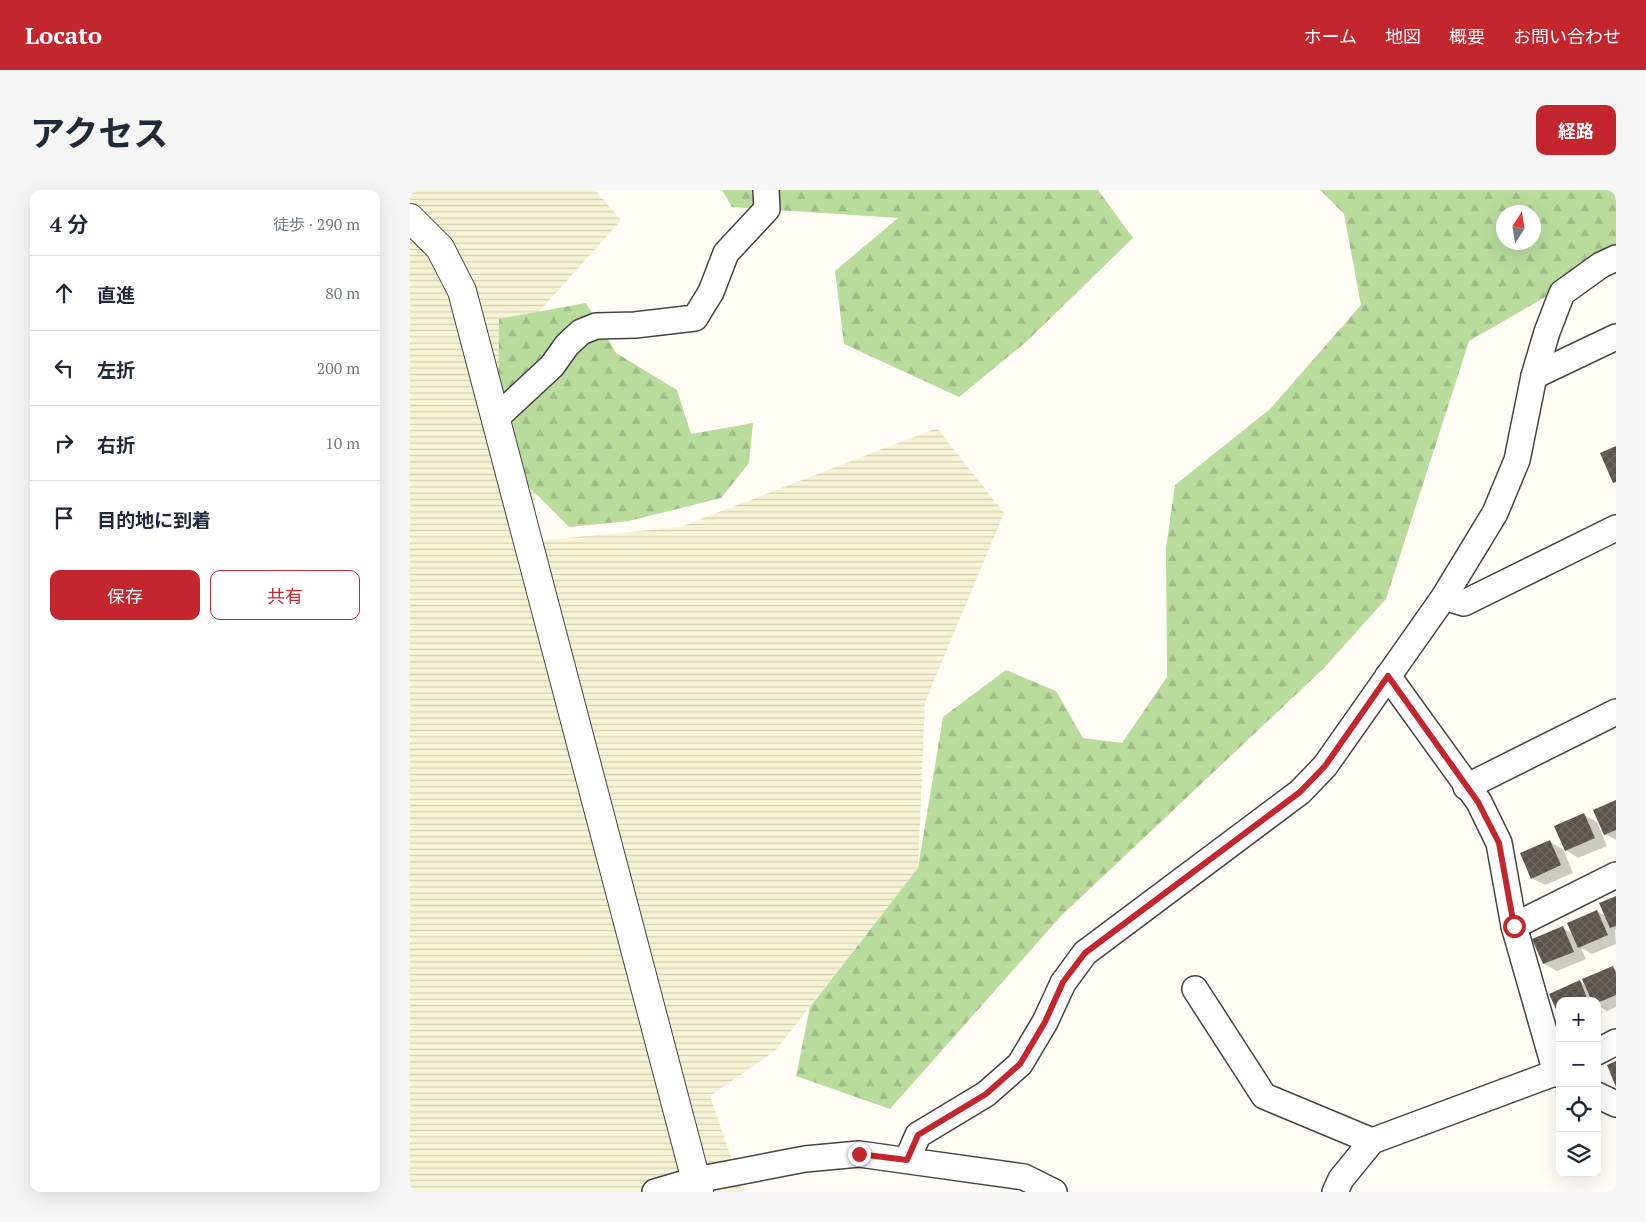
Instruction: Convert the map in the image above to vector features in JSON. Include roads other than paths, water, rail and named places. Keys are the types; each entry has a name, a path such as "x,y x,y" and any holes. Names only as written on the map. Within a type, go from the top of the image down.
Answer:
{"street":[{"path":"496,419 552,366 567,345 581,332 596,326 635,326 695,318 712,292 726,253 767,209 766,190"},
{"path":"410,218 440,248 462,291 697,1186"},
{"path":"907,1160 918,1135 986,1094 1020,1064 1045,1022 1063,982 1085,953 1300,792 1325,766 1444,596 1495,513 1516,460 1534,376 1547,332 1562,293 1601,265 1616,258"},
{"path":"1534,376 1616,337"},
{"path":"1444,596 1464,603 1616,528"},
{"path":"1388,676 1478,802 1499,843 1514,926 1556,1063"},
{"path":"1466,787 1616,712"},
{"path":"1514,926 1616,875"},
{"path":"1195,990 1264,1096 1372,1141"},
{"path":"1601,1050 1616,1042"},
{"path":"1343,1188 1372,1141 1556,1074"},
{"path":"1601,1097 1616,1104"},
{"path":"655,1192 697,1186 805,1159 859,1154 1024,1177 1054,1192"}]}
